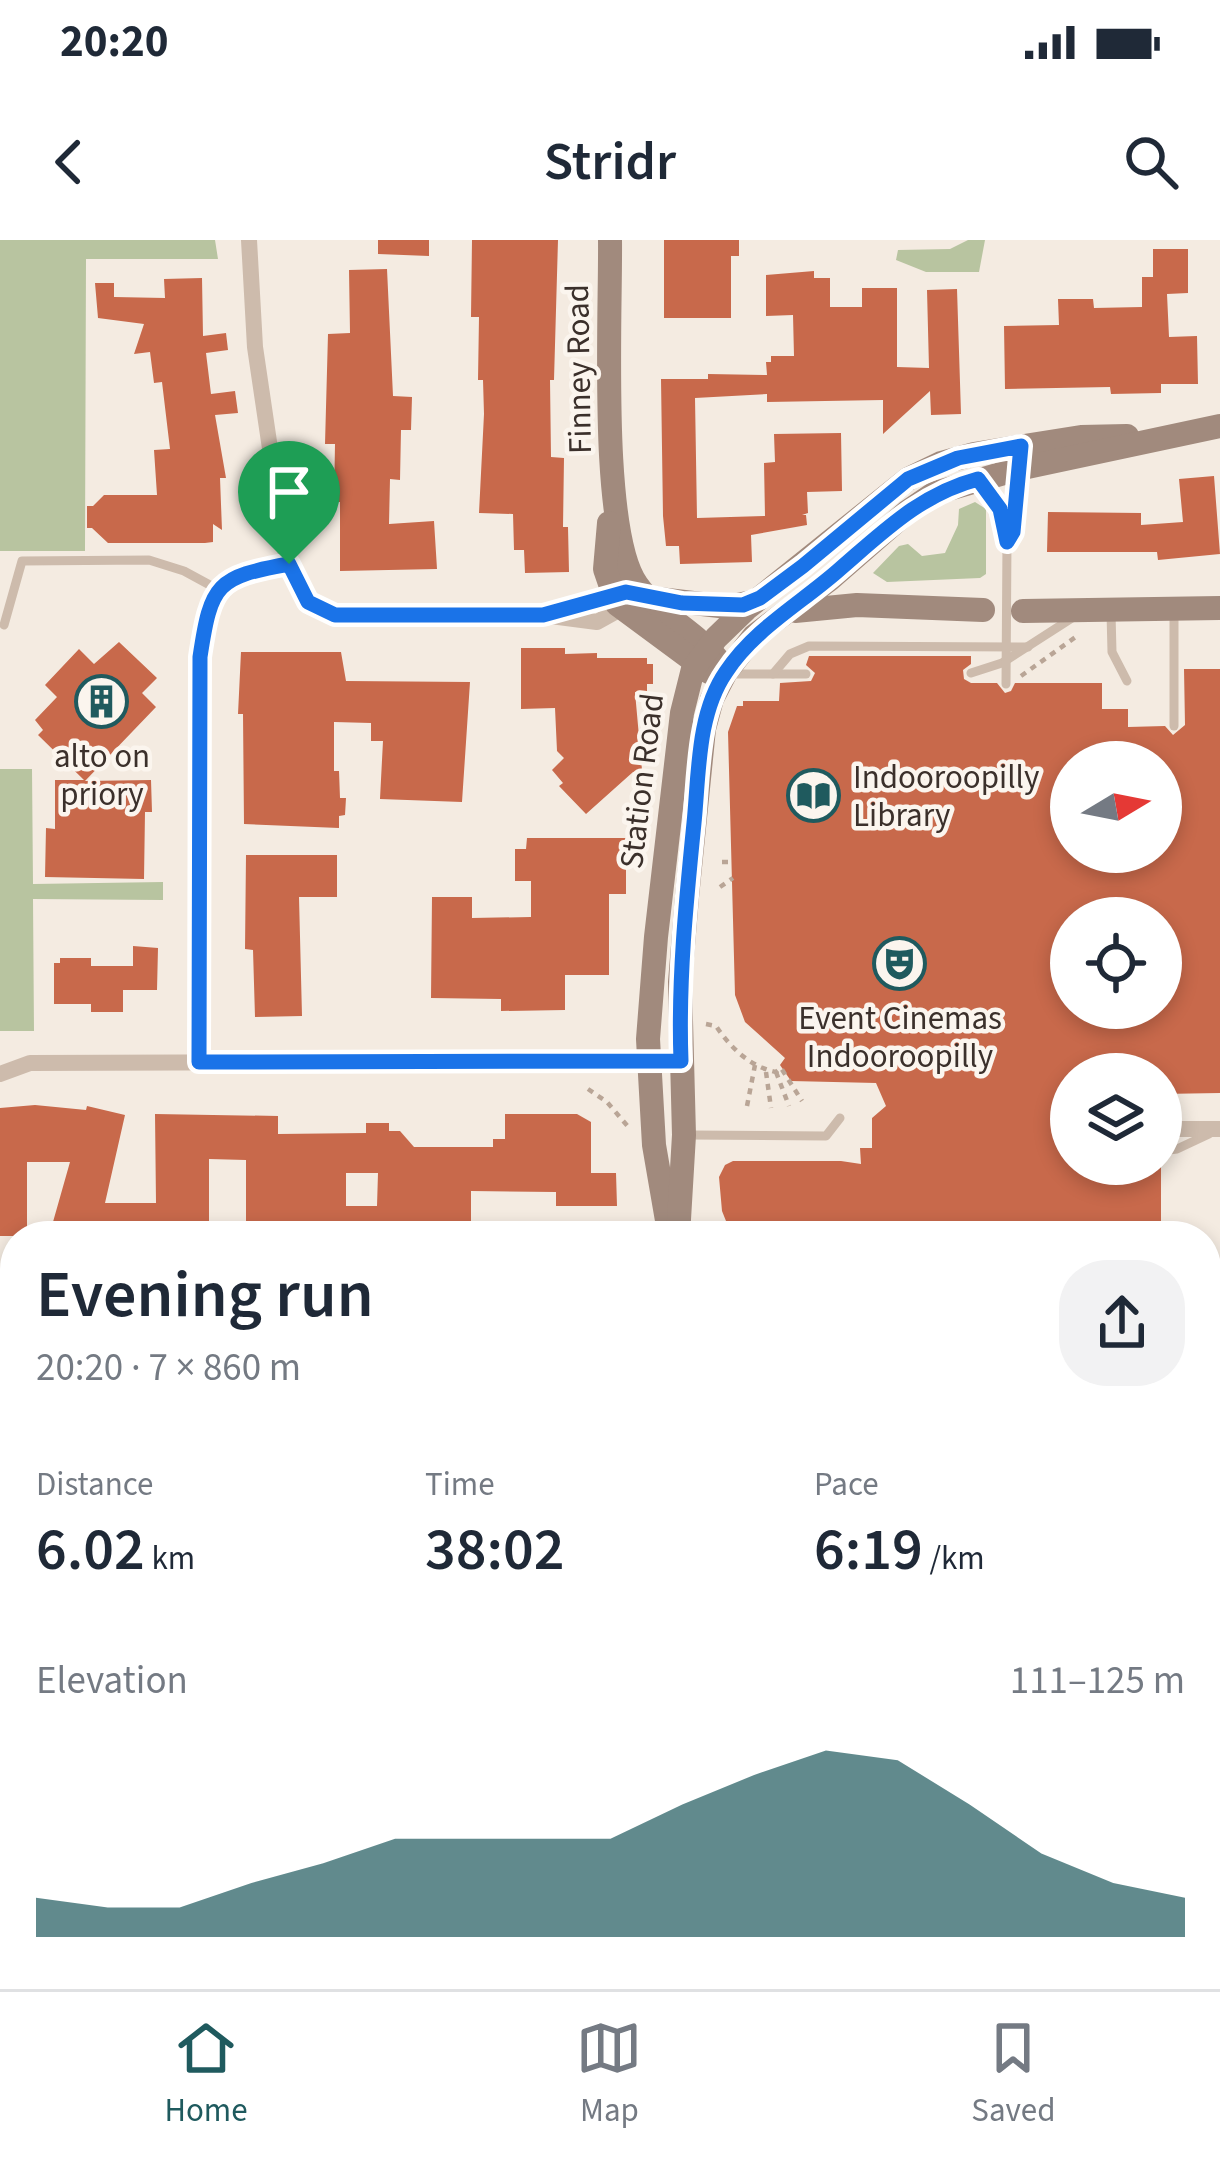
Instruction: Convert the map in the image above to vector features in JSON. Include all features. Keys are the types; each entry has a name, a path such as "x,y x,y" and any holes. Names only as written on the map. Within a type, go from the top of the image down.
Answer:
{"street":[{"path":"249,240 255,347 278,516 289,564 308,602 335,615 543,615 597,622 631,598 728,607 760,598"},
{"name":"Finney Road","path":"610,240 613,497 605,562 631,598"},
{"name":"Station Road","path":"670,1221 645,1136 648,1061 661,892 684,703 701,656 760,598 918,473 958,458 1091,455 1220,426"},
{"name":"Station Road","path":"675,1221 684,1135 680,982 702,742 710,706 725,673 754,636 829,580 917,504 1020,458"},
{"name":"Finney Road","path":"613,497 624,557 634,581 631,598"},
{"path":"829,545 824,562 829,580 840,596 857,605"},
{"path":"199,1062 199,678 207,621 219,590 240,573 289,564"},
{"path":"631,598 725,673"},
{"path":"782,616 807,607 857,605 983,610"},
{"path":"1023,611 1220,608"},
{"path":"0,1074 30,1063 681,1061"},
{"path":"1182,1129 1220,1129"},
{"path":"645,1136 684,1135"}],"lane":[{"path":"1006,684 1008,519 1020,458"},
{"path":"978,479 1008,519"},
{"path":"4,625 22,561 149,560 184,571 219,590"},
{"path":"971,673 1002,663 1098,608 1127,681"},
{"path":"1174,608 1174,726"},
{"path":"773,674 790,654 809,646 1028,646"},
{"path":"725,673 806,674"},
{"path":"684,1135 826,1136 840,1118"},
{"path":"1182,1147 1220,1129"}],"path":[{"path":"1021,676 1077,636"},
{"path":"722,862 734,862"},
{"path":"720,887 734,878"},
{"path":"706,1024 716,1026 755,1065 776,1072 781,1068 802,1101"},
{"path":"747,1106 755,1065"},
{"path":"766,1070 771,1108"},
{"path":"776,1072 789,1106"},
{"path":"588,1089 645,1136"}],"green space":[{"path":"0,240 215,240 218,259 86,259 85,551 0,551"},
{"path":"968,240 985,240 979,272 926,272 896,260 898,250 950,249"},
{"path":"975,502 986,509 986,574 887,582 873,573 899,546 908,544 922,556 945,553 958,525 959,509"},
{"path":"0,769 32,769 33,884 163,882 163,900 33,899 34,1031 0,1031"}],"building":[{"path":"378,240 429,240 429,256 378,254"},
{"path":"472,240 558,240 551,457 564,458 563,527 568,527 569,572 525,573 524,550 514,550 513,514 479,513 484,414 483,380 478,380 479,317 471,317"},
{"path":"664,240 739,240 739,256 731,256 731,318 664,318"},
{"path":"1153,249 1188,249 1188,293 1167,294 1169,337 1197,336 1198,384 1161,384 1161,393 1111,394 1110,387 1005,389 1004,326 1059,325 1058,299 1093,299 1094,308 1142,307 1142,277 1153,277"},
{"path":"387,269 393,396 412,397 411,430 401,430 400,480 390,479 389,524 434,521 437,569 340,571 335,444 325,444 328,334 350,333 349,270"},
{"path":"814,271 814,278 830,278 830,307 862,307 862,288 897,288 897,367 929,368 927,290 957,289 961,414 931,415 930,391 883,434 883,400 767,402 767,394 695,398 697,518 765,516 764,463 775,462 774,434 841,433 842,491 807,492 808,513 802,515 807,525 751,535 752,562 680,564 679,546 666,546 661,379 767,375 766,362 771,362 771,356 794,356 793,315 766,316 766,275"},
{"path":"202,278 203,336 226,333 228,350 206,353 211,394 235,391 238,413 215,415 226,478 220,478 222,530 213,524 213,542 205,543 108,543 87,528 87,506 104,495 157,495 154,450 170,449 162,382 154,383 150,352 134,354 144,324 98,318 95,283 114,283 114,297 165,298 164,279"},
{"path":"1214,476 1220,554 1158,560 1157,552 1047,552 1048,512 1141,513 1141,525 1183,522 1179,479"},
{"path":"119,642 157,678 142,693 156,707 85,781 151,780 152,812 145,812 144,879 45,877 46,828 55,829 55,780 84,780 38,735 43,730 35,720 57,697 45,685 79,649 94,664"},
{"path":"521,648 565,648 565,654 647,658 647,664 653,664 653,684 647,684 647,691 635,692 642,770 633,772 586,814 559,786 563,783 552,770 564,758 557,751 555,708 521,709"},
{"path":"241,652 341,652 346,681 470,682 462,802 380,799 383,741 371,741 371,723 334,722 334,771 339,771 340,798 346,798 339,828 244,824 243,714 238,714"},
{"path":"809,656 971,656 971,664 963,670 964,679 971,683 997,683 1005,693 1015,683 1102,683 1102,709 1128,709 1128,727 1165,726 1173,735 1185,725 1184,669 1220,669 1220,1093 1182,1094 1182,1053 1050,1053 1050,1185 1161,1185 1161,1221 726,1221 719,1177 725,1165 733,1161 861,1164 860,1148 872,1148 872,1118 886,1106 876,1083 791,1081 780,1065 785,1058 745,1022 735,995 728,732 743,701 779,701 780,683 811,681 815,673 806,665"},
{"path":"527,838 635,838 635,866 626,866 626,894 609,894 609,975 565,975 565,1010 501,1011 501,999 431,998 432,897 472,897 472,918 531,917 531,881 515,881 515,849 526,849"},
{"path":"246,855 337,855 337,897 299,897 302,1016 255,1017 253,950 245,949"},
{"path":"133,946 158,948 157,990 123,990 123,1012 91,1012 91,1004 54,1004 54,963 60,963 60,958 91,958 91,966 133,966"},
{"path":"35,1105 86,1110 87,1106 125,1115 105,1203 156,1203 155,1114 278,1116 278,1134 366,1133 366,1123 389,1123 389,1131 400,1131 414,1147 493,1147 493,1139 505,1139 505,1114 577,1114 591,1122 591,1173 616,1173 617,1206 556,1206 556,1192 471,1191 471,1221 246,1221 246,1160 209,1159 209,1221 53,1221 70,1162 27,1162 27,1221 0,1221 0,1108","holes":["346,1173 378,1173 377,1206 346,1206"]}],"place":[{"name":"alto on priory","path":"102,702"},
{"name":"Indooroopilly Library","path":"814,796"},
{"name":"Event Cinemas Indooroopilly","path":"900,964"}],"route":[{"path":"1021,446 1013,532 1007,542 1000,509 978,479 935,494 754,636 726,671 706,717 702,742 680,982 681,1061 199,1062 198,698 203,640 225,583 240,573 289,564 308,602 335,615 543,615 626,592 682,603 735,606 760,598 908,479 958,458 1021,446"}]}
